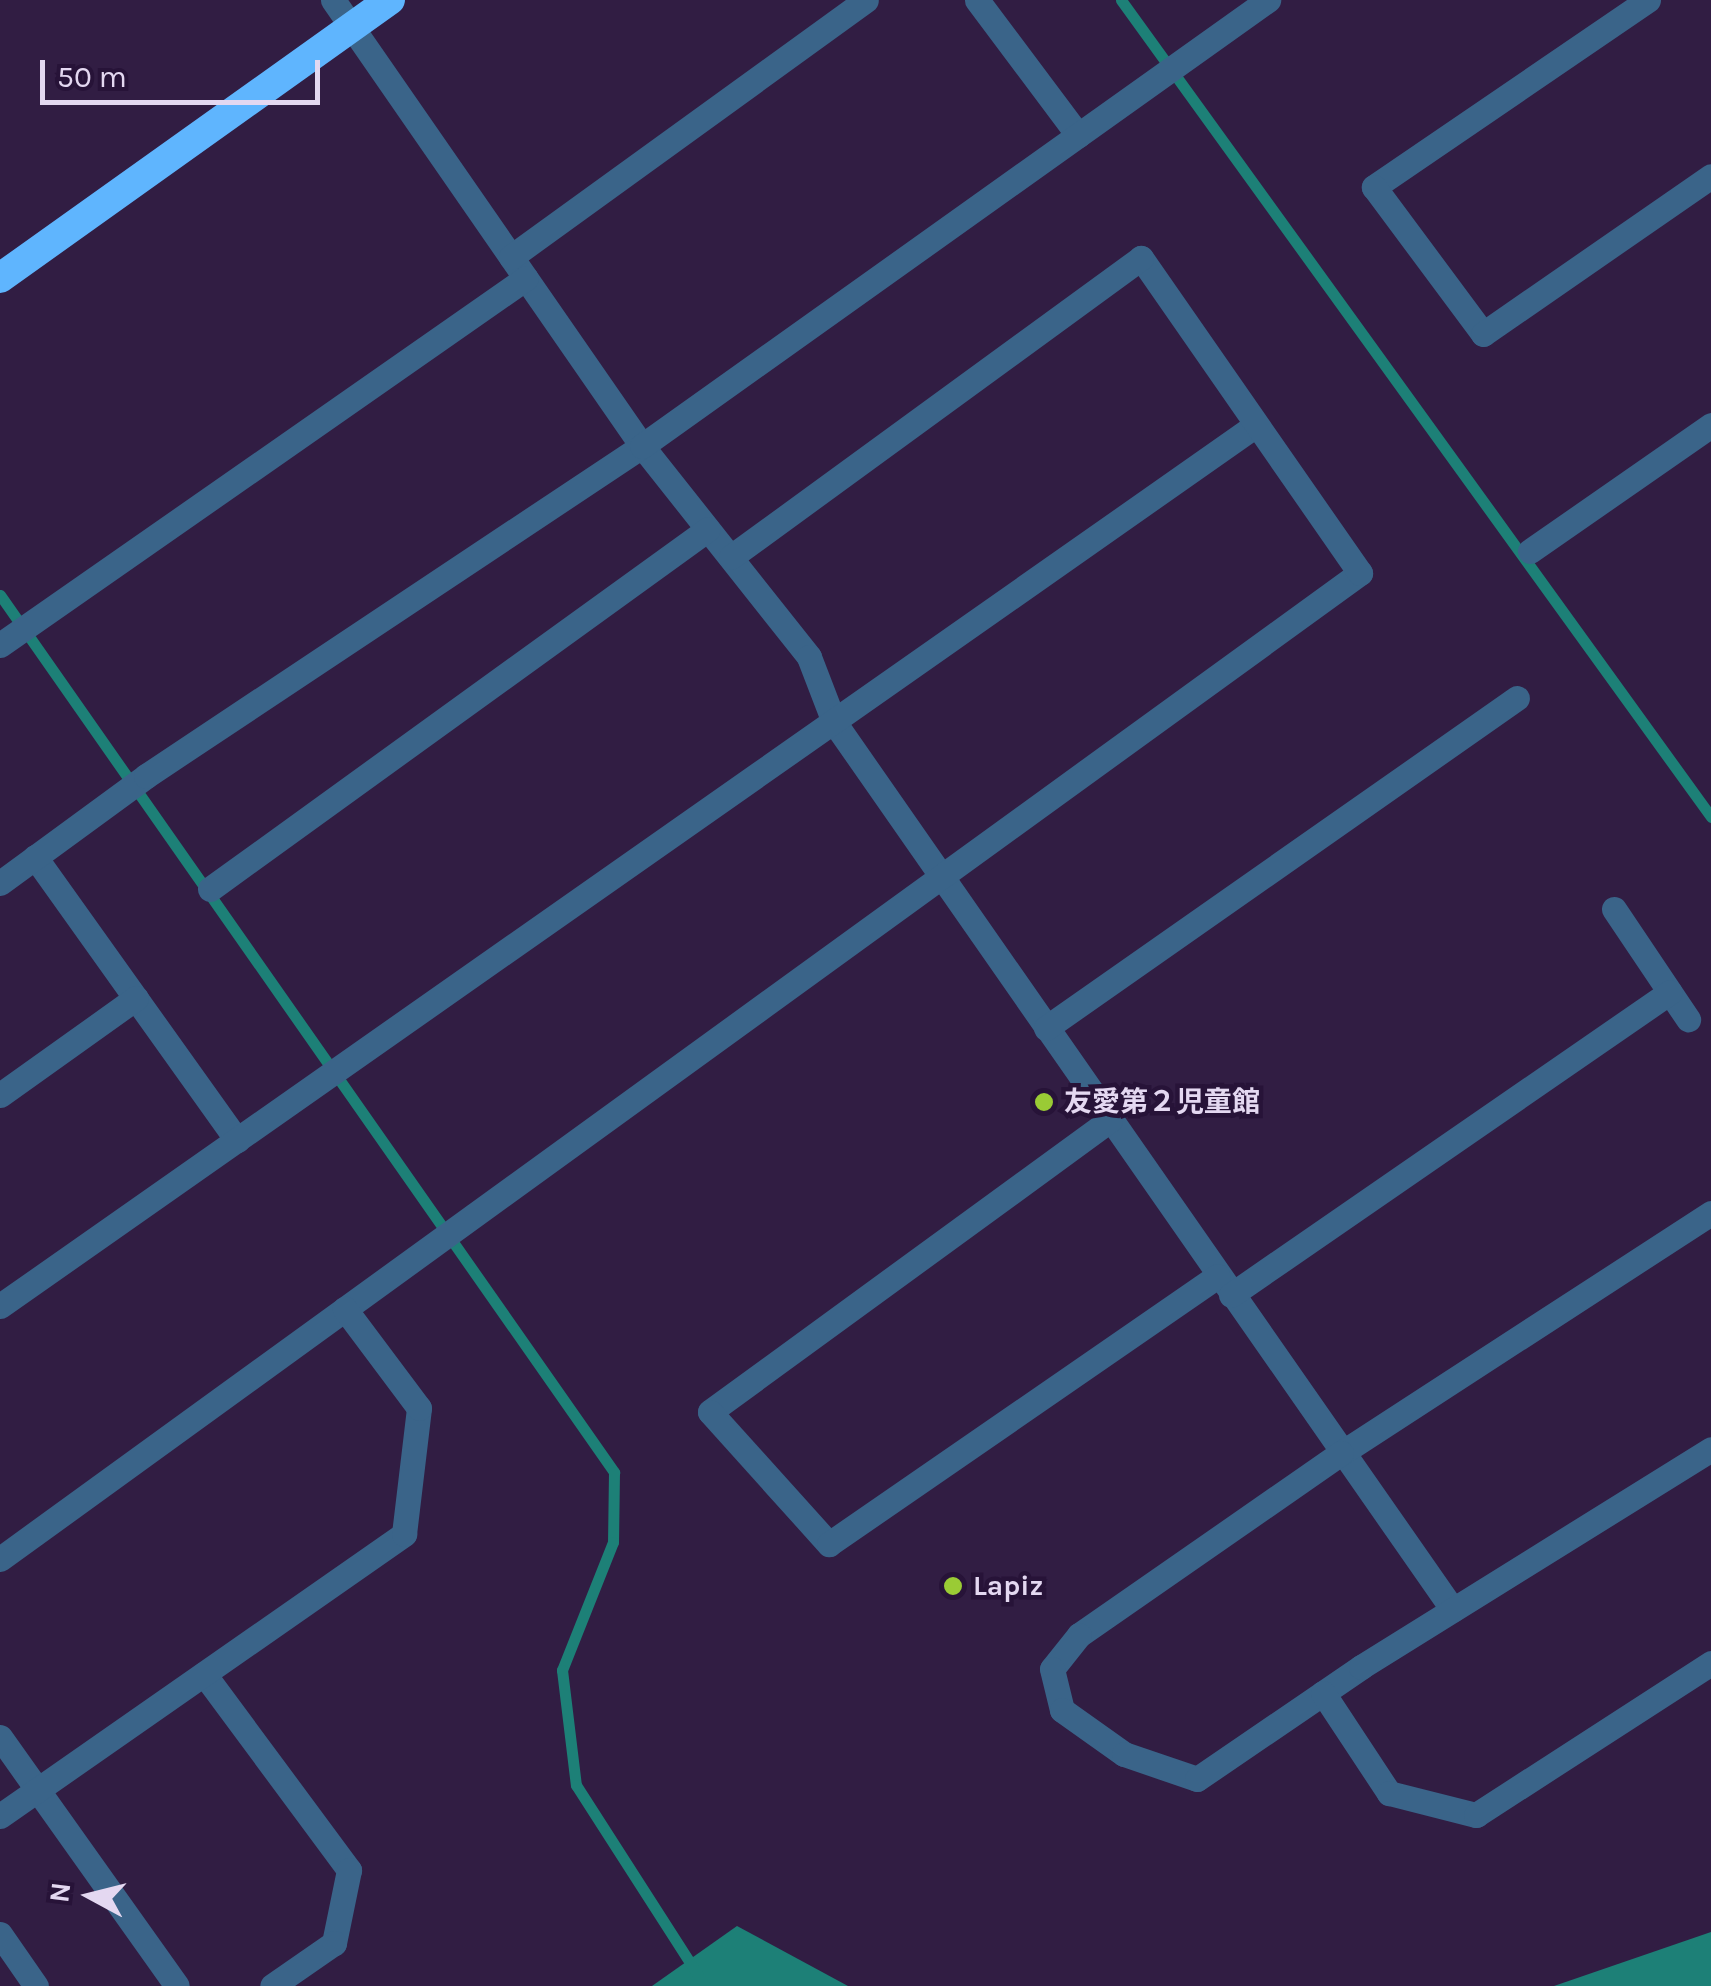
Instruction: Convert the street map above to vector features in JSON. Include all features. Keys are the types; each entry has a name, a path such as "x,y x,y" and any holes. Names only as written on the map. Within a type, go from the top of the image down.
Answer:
{"highway":[{"path":"0,278 390,0"}],"street":[{"path":"333,0 642,446 809,657 834,722 1453,1610"},
{"path":"0,645 519,268 866,0"},
{"path":"977,0 1078,135"},
{"path":"1648,0 1374,186 1483,334 1711,176"},
{"path":"0,883 146,776 642,446 1258,3"},
{"path":"0,1559 1360,574 1141,258 731,557"},
{"path":"0,1306 1256,424"},
{"path":"1530,551 1711,425"},
{"path":"210,889 708,529"},
{"path":"1046,1028 1517,698"},
{"path":"35,857 237,1140"},
{"path":"1614,909 1688,1019"},
{"path":"1110,1120 710,1412 829,1544 1670,992"},
{"path":"0,1095 136,998"},
{"path":"1711,1213 1341,1453 1079,1635 1052,1668 1062,1710 1124,1754 1197,1779 1323,1693 1711,1449"},
{"path":"0,1816 404,1534 419,1408 345,1309"},
{"path":"1323,1693 1389,1793 1476,1815 1711,1663"},
{"path":"204,1674 349,1870 334,1943 272,1986"},
{"path":"0,1737 177,1986"},
{"path":"0,1934 36,1986"}],"shaded area":[{"path":"737,1926 848,1986 652,1986"},
{"path":"1711,1932 1711,1986 1554,1986"}],"waterway":[{"path":"1121,0 1711,817"},
{"path":"0,595 614,1472 613,1542 562,1670 576,1785 705,1986"}],"place":[{"name":"友愛第２児童館","path":"1044,1102"},
{"name":"Lapiz","path":"953,1586"}]}
